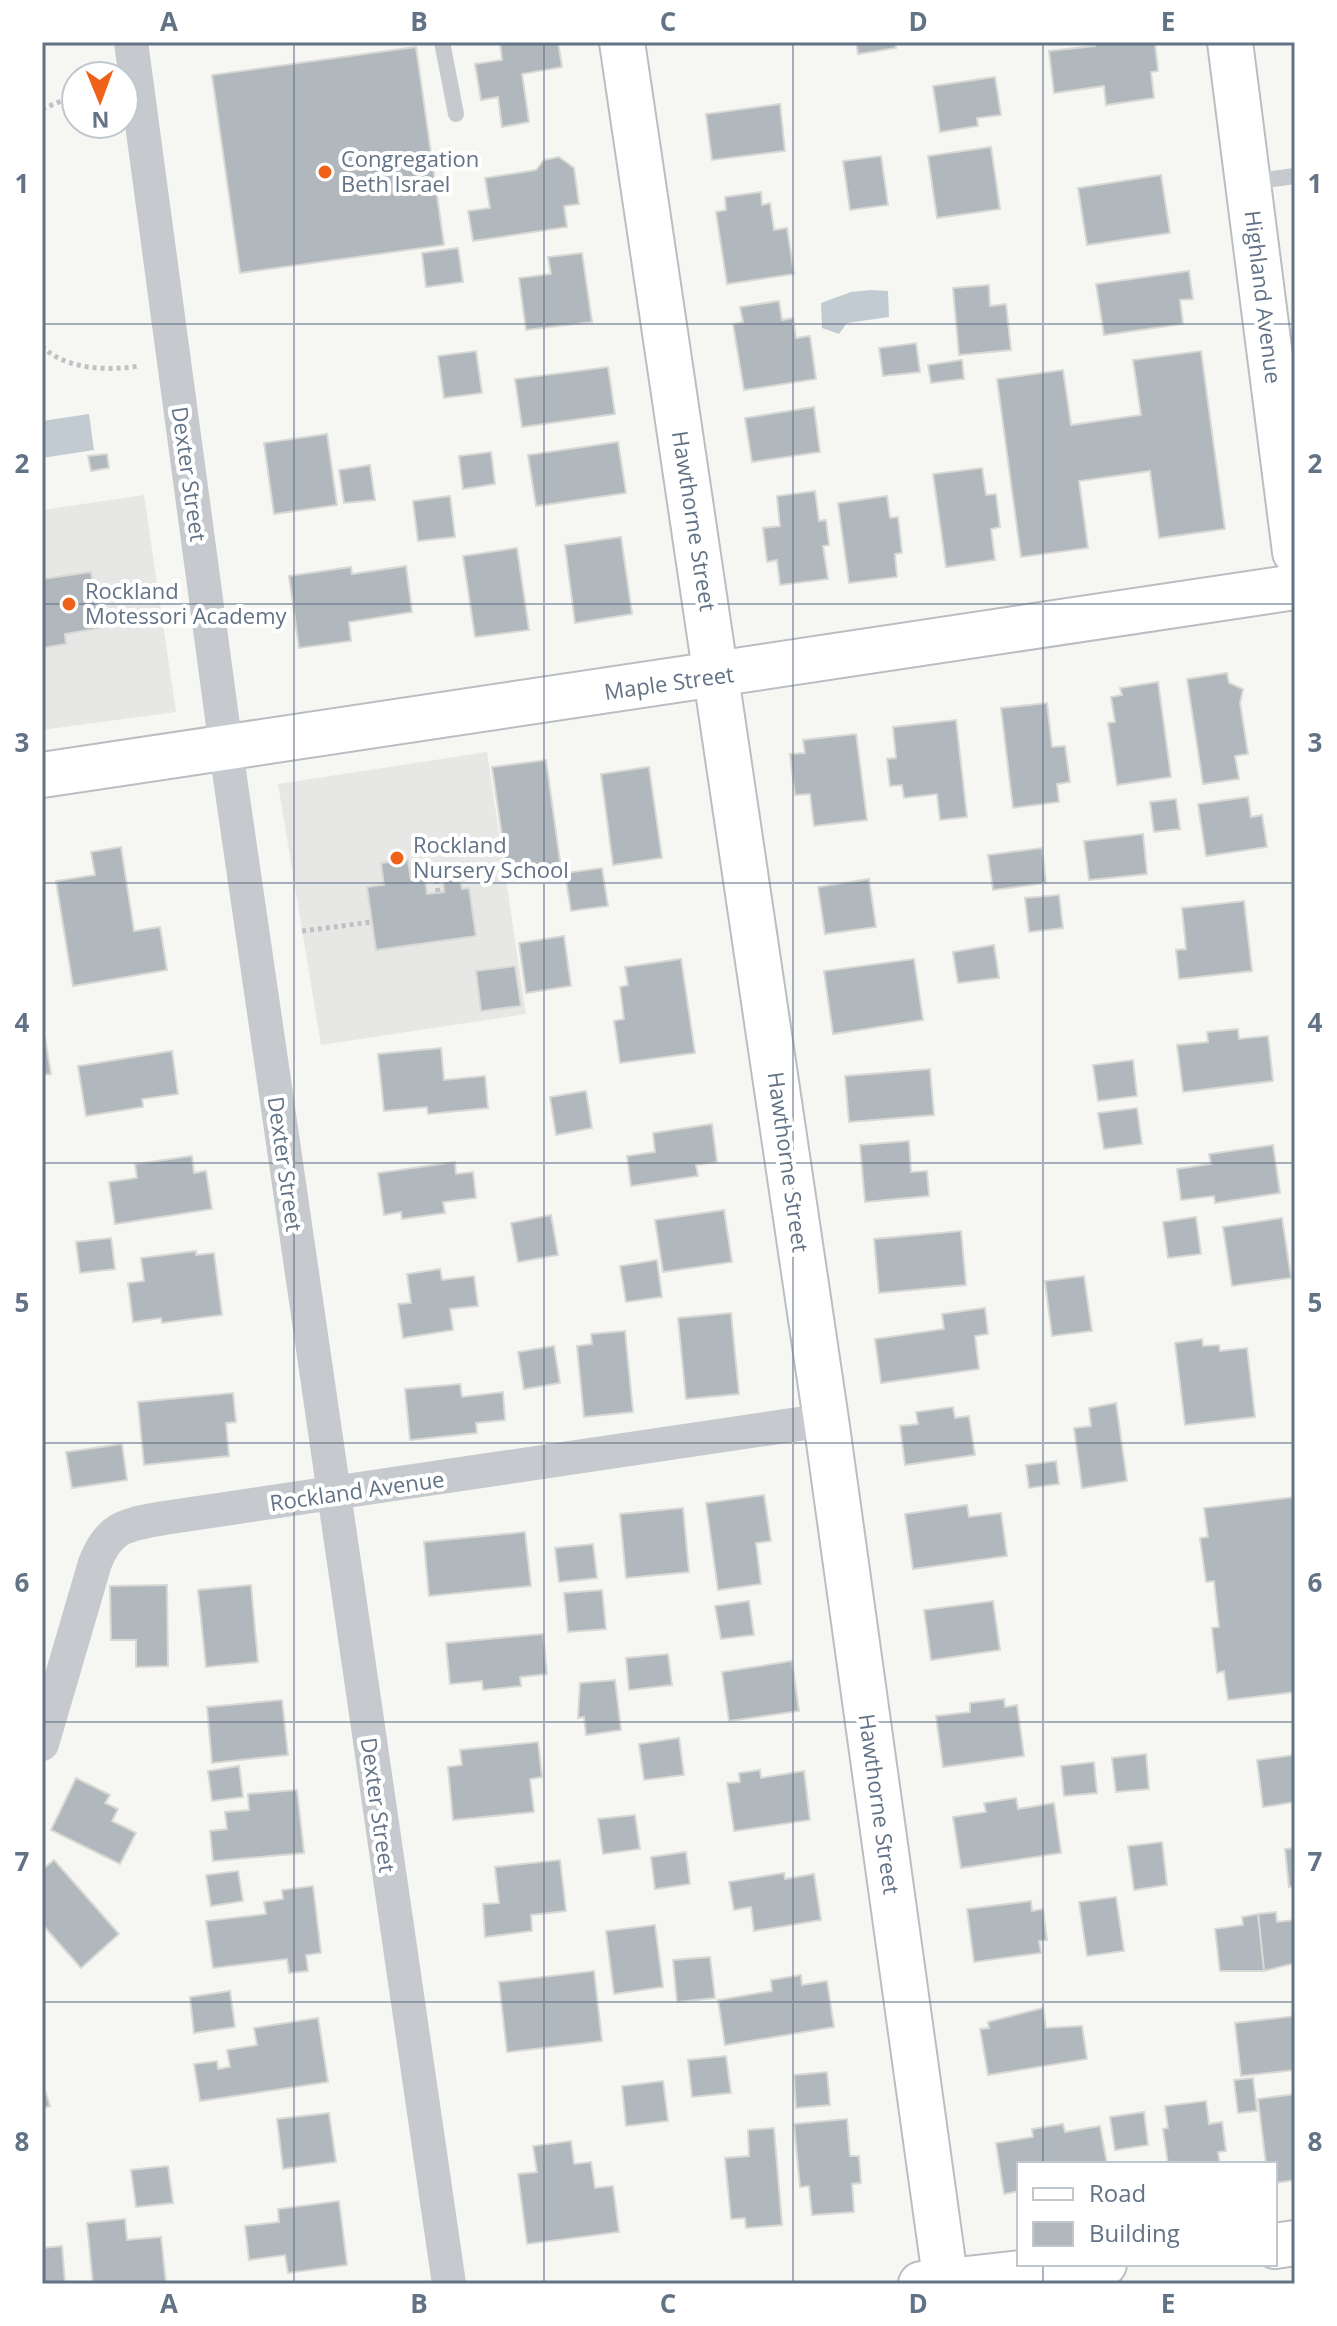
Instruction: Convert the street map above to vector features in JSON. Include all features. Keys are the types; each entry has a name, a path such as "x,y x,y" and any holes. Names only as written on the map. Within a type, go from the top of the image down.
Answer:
{"street":[{"name":"Dexter Street","path":"131,42 225,748 449,2284"},
{"name":"Hawthorne Street","path":"622,42 826,1420 938,2283"},
{"name":"Highland Avenue","path":"1230,42 1295,552"},
{"name":"Maple Street","path":"42,775 1295,587"},
{"name":"Rockland Avenue","path":"42,1744 95,1563 104,1541 116,1530 164,1518 332,1496 826,1420"},
{"path":"938,2283 1087,2266"}],"lane":[{"path":"442,42 456,114"},
{"path":"1249,183 1295,176"}],"path":[{"path":"42,346 67,362 96,367 123,369 174,362"},
{"path":"438,892 435,868 470,864"},
{"path":"302,931 372,922"}],"shaded area":[{"path":"888,291 889,317 847,323 839,334 822,328 821,303 851,292"},
{"path":"89,414 94,450 42,458 42,421"},
{"path":"144,495 176,712 42,730 42,510"},
{"name":"Rockland Nursery School","path":"487,752 526,1014 321,1045 278,784"}],"building":[{"path":"500,42 558,42 562,67 522,74 529,122 502,127 498,97 481,100 475,64 502,60"},
{"path":"856,42 895,42 896,48 858,54"},
{"path":"1095,42 1155,44 1158,71 1151,72 1154,98 1106,105 1104,86 1054,93 1049,51 1095,46"},
{"path":"416,47 444,245 240,273 212,75"},
{"path":"995,77 1001,115 977,118 978,126 940,132 933,86"},
{"path":"780,104 785,151 712,160 706,114"},
{"path":"991,147 1000,209 937,218 928,156"},
{"path":"881,156 888,205 850,210 843,161"},
{"path":"559,157 574,168 579,204 564,206 567,227 473,241 468,211 490,208 485,178 536,170 544,160"},
{"path":"1161,175 1170,233 1087,245 1078,188"},
{"path":"761,192 762,205 770,203 774,230 787,228 794,274 727,284 716,212 726,210 725,197"},
{"path":"458,248 463,282 426,287 422,253"},
{"path":"582,253 592,322 526,330 519,278 551,274 548,257"},
{"path":"1189,271 1193,299 1180,300 1183,324 1104,335 1096,284"},
{"path":"989,285 990,306 1006,304 1011,350 959,355 953,288"},
{"path":"779,301 782,320 793,318 796,338 810,336 816,379 744,390 733,324 743,322 740,307"},
{"path":"916,343 920,372 883,376 879,348"},
{"path":"476,351 482,393 444,398 438,356"},
{"path":"1201,351 1225,529 1159,538 1150,471 1079,481 1088,548 1021,557 997,379 1063,370 1071,425 1141,415 1133,360"},
{"path":"962,360 964,379 931,383 928,365"},
{"path":"608,367 615,414 522,427 515,379"},
{"path":"814,407 820,452 752,462 745,418"},
{"path":"327,434 337,505 274,514 264,443"},
{"path":"618,442 626,493 536,506 528,455"},
{"path":"491,452 495,484 463,489 459,456"},
{"path":"107,454 109,468 91,471 88,456"},
{"path":"370,465 375,500 344,503 339,470"},
{"path":"982,468 986,495 996,494 1000,527 991,529 995,560 946,567 933,474"},
{"path":"815,491 819,521 826,520 829,545 823,546 828,579 780,585 777,560 767,562 763,528 780,526 777,496"},
{"path":"450,496 455,537 418,541 413,501"},
{"path":"887,496 890,518 898,517 902,553 895,554 897,577 849,583 838,503"},
{"path":"621,537 632,614 575,623 565,545"},
{"path":"517,548 529,630 475,637 463,556"},
{"path":"406,566 412,612 349,622 351,641 299,648 289,576 351,567 352,574"},
{"name":"Rockland Motessori Academy","path":"91,572 100,628 65,634 66,644 42,648 42,579"},
{"path":"1227,673 1229,683 1243,689 1240,703 1248,754 1235,756 1239,779 1203,784 1187,679"},
{"path":"1158,682 1171,777 1117,785 1108,723 1115,722 1111,697 1122,695 1120,688"},
{"path":"1047,703 1052,747 1065,746 1070,782 1057,784 1059,802 1013,808 1001,708"},
{"path":"956,720 967,817 940,820 937,794 904,798 902,785 890,786 887,759 896,758 893,727"},
{"path":"856,734 867,820 814,826 810,794 795,795 790,754 805,753 803,740"},
{"path":"546,760 561,869 508,877 492,767"},
{"path":"649,767 662,858 613,865 601,774"},
{"path":"1248,797 1251,817 1262,815 1267,847 1206,856 1198,804"},
{"path":"1176,799 1180,829 1154,832 1150,802"},
{"path":"1143,834 1147,874 1089,880 1084,841"},
{"path":"121,847 134,931 160,927 167,970 73,986 56,881 95,875 91,852"},
{"path":"1042,848 1046,883 993,890 988,855"},
{"path":"408,860 411,880 425,878 427,894 444,892 443,880 460,878 462,889 469,888 476,936 376,950 367,887 384,885 381,863"},
{"path":"602,868 608,906 571,911 565,873"},
{"path":"869,879 876,927 825,934 818,887"},
{"path":"1059,895 1063,928 1029,932 1025,898"},
{"path":"1244,901 1252,971 1179,979 1176,950 1186,949 1182,908"},
{"path":"564,936 571,986 526,993 519,943"},
{"path":"994,945 999,978 958,983 953,952"},
{"path":"681,959 695,1053 620,1063 614,1021 624,1019 620,987 628,985 625,967"},
{"path":"914,959 923,1020 833,1034 824,971"},
{"path":"515,966 521,1006 481,1011 476,971"},
{"path":"1238,1029 1239,1039 1268,1036 1273,1081 1183,1092 1177,1045 1208,1042 1207,1032"},
{"path":"42,1038 45,1038 51,1074 42,1075"},
{"path":"441,1048 444,1080 485,1076 488,1108 428,1114 427,1107 384,1111 378,1054"},
{"path":"172,1051 178,1094 142,1099 143,1107 86,1116 78,1066"},
{"path":"1133,1060 1137,1096 1098,1101 1093,1065"},
{"path":"930,1069 934,1115 849,1122 845,1076"},
{"path":"586,1091 592,1128 556,1135 550,1097"},
{"path":"1137,1108 1142,1144 1104,1149 1098,1113"},
{"path":"712,1124 717,1162 696,1165 698,1176 631,1186 627,1156 655,1152 653,1133"},
{"path":"909,1141 911,1172 927,1171 929,1196 865,1202 860,1145"},
{"path":"1273,1145 1280,1193 1215,1203 1214,1196 1181,1200 1177,1169 1211,1164 1209,1154"},
{"path":"192,1156 194,1173 206,1171 212,1209 115,1224 109,1182 137,1178 135,1164"},
{"path":"455,1162 456,1174 473,1172 476,1198 443,1202 445,1213 402,1219 401,1212 384,1215 378,1173"},
{"path":"724,1210 732,1262 663,1272 655,1220"},
{"path":"551,1215 558,1255 518,1262 511,1223"},
{"path":"1196,1217 1201,1254 1168,1258 1163,1222"},
{"path":"1282,1218 1291,1278 1232,1286 1223,1227"},
{"path":"961,1231 966,1285 879,1293 874,1239"},
{"path":"111,1238 115,1269 80,1273 76,1242"},
{"path":"196,1251 196,1255 214,1253 222,1315 162,1323 161,1318 133,1322 128,1283 144,1281 141,1258"},
{"path":"657,1260 662,1297 626,1302 620,1266"},
{"path":"440,1269 442,1280 474,1276 478,1306 450,1309 453,1330 403,1338 398,1304 411,1303 407,1274"},
{"path":"1084,1276 1092,1331 1052,1336 1045,1281"},
{"path":"985,1308 988,1334 975,1336 979,1369 881,1383 875,1339 944,1329 942,1314"},
{"path":"731,1313 739,1394 686,1399 678,1318"},
{"path":"625,1331 633,1412 584,1417 577,1346 592,1344 591,1334"},
{"path":"1202,1339 1203,1346 1219,1345 1220,1351 1247,1348 1255,1417 1185,1425 1175,1343"},
{"path":"554,1346 560,1383 524,1389 518,1352"},
{"path":"460,1384 462,1397 503,1392 505,1420 476,1423 477,1433 410,1440 405,1389"},
{"path":"233,1393 236,1422 226,1423 229,1456 144,1465 138,1402"},
{"path":"1116,1403 1127,1481 1082,1488 1074,1428 1091,1426 1089,1408"},
{"path":"953,1407 955,1418 969,1416 975,1455 905,1465 900,1426 918,1424 916,1412"},
{"path":"122,1444 127,1480 72,1488 66,1452"},
{"path":"1056,1461 1059,1484 1029,1488 1026,1465"},
{"path":"764,1495 771,1541 756,1543 761,1584 718,1590 706,1503"},
{"path":"1295,1497 1295,1692 1228,1700 1224,1671 1217,1673 1212,1628 1219,1627 1214,1581 1206,1582 1200,1538 1208,1537 1204,1508"},
{"path":"967,1505 969,1517 1001,1513 1007,1556 913,1569 905,1514"},
{"path":"683,1508 689,1572 626,1578 620,1514"},
{"path":"525,1532 531,1586 429,1596 424,1542"},
{"path":"593,1544 597,1578 559,1582 555,1548"},
{"path":"167,1585 168,1666 136,1667 136,1640 111,1640 110,1586"},
{"path":"251,1585 258,1662 206,1667 198,1590"},
{"path":"602,1590 606,1629 568,1632 564,1593"},
{"path":"749,1601 754,1635 721,1639 715,1606"},
{"path":"993,1601 1000,1650 931,1660 924,1610"},
{"path":"543,1634 547,1674 520,1677 521,1686 483,1690 482,1681 450,1684 446,1643"},
{"path":"668,1654 672,1685 629,1690 626,1658"},
{"path":"792,1661 799,1711 729,1721 722,1672"},
{"path":"615,1680 621,1730 586,1735 584,1717 578,1718 580,1683"},
{"path":"1004,1699 1005,1707 1017,1705 1024,1756 943,1767 936,1716 970,1712 970,1703"},
{"path":"282,1700 288,1755 212,1763 207,1707"},
{"path":"679,1738 684,1775 644,1780 639,1744"},
{"path":"538,1742 542,1777 530,1779 534,1812 453,1820 448,1767 462,1765 460,1750"},
{"path":"1146,1754 1149,1789 1116,1792 1112,1758"},
{"path":"1295,1755 1295,1802 1263,1807 1257,1760"},
{"path":"1094,1762 1097,1793 1064,1796 1061,1766"},
{"path":"239,1766 243,1797 212,1801 208,1771"},
{"path":"760,1770 761,1778 804,1771 810,1820 734,1831 727,1783 740,1782 739,1773"},
{"path":"76,1778 110,1795 105,1803 118,1809 112,1821 136,1833 120,1864 51,1830"},
{"path":"297,1790 304,1853 213,1861 210,1831 227,1829 225,1812 249,1810 248,1794"},
{"path":"1016,1798 1018,1809 1054,1803 1061,1853 961,1868 953,1817 986,1812 984,1803"},
{"path":"635,1815 640,1849 603,1854 598,1819"},
{"path":"1162,1842 1167,1885 1134,1890 1128,1846"},
{"path":"1295,1848 1295,1886 1289,1887 1285,1849"},
{"path":"686,1852 690,1884 655,1889 651,1857"},
{"path":"54,1860 119,1934 81,1968 42,1924 42,1870"},
{"path":"560,1860 566,1911 531,1915 532,1931 485,1937 483,1904 499,1903 495,1867"},
{"path":"238,1871 243,1901 211,1906 206,1875"},
{"path":"784,1873 785,1879 814,1874 821,1920 754,1931 751,1907 734,1910 729,1882"},
{"path":"313,1886 321,1953 306,1955 308,1971 289,1973 287,1959 213,1968 206,1921 266,1914 264,1902 283,1899 282,1890"},
{"path":"1116,1897 1124,1951 1087,1956 1079,1902"},
{"path":"1031,1901 1032,1911 1043,1909 1047,1940 1039,1941 1041,1953 974,1962 967,1909"},
{"path":"1276,1912 1277,1922 1295,1920 1295,1963 1264,1971 1258,1914"},
{"path":"1258,1914 1264,1971 1220,1971 1215,1929 1243,1925 1242,1917"},
{"path":"655,1925 663,1987 614,1994 606,1931"},
{"path":"710,1957 715,1998 677,2002 673,1960"},
{"path":"594,1971 602,2041 507,2052 499,1982"},
{"path":"801,1975 802,1985 827,1981 834,2027 725,2045 718,2000 772,1991 771,1980"},
{"path":"230,1991 235,2027 194,2033 190,1997"},
{"path":"1043,2008 1046,2028 1082,2026 1087,2059 988,2075 980,2029 989,2028 988,2022"},
{"path":"1295,2016 1295,2070 1241,2076 1235,2023"},
{"path":"318,2018 328,2082 200,2101 194,2064 217,2061 218,2069 230,2067 227,2050 257,2045 254,2028"},
{"path":"726,2056 731,2093 692,2097 688,2060"},
{"path":"827,2072 830,2105 796,2108 794,2075"},
{"path":"1253,2078 1257,2111 1238,2113 1234,2080"},
{"path":"42,2081 50,2106 42,2109"},
{"path":"663,2081 668,2121 626,2126 622,2086"},
{"path":"1295,2094 1295,2180 1277,2183 1277,2162 1266,2162 1258,2099"},
{"path":"1206,2101 1209,2124 1222,2122 1226,2151 1218,2152 1220,2162 1168,2162 1163,2129 1168,2128 1165,2106"},
{"path":"1144,2112 1148,2145 1115,2150 1110,2117"},
{"path":"329,2113 336,2162 283,2169 277,2119"},
{"path":"847,2119 850,2156 859,2156 861,2183 852,2184 854,2212 812,2215 809,2186 800,2187 794,2124"},
{"path":"1063,2124 1065,2132 1100,2126 1107,2162 1017,2162 1017,2191 1004,2194 996,2143 1033,2137 1032,2129"},
{"path":"774,2128 782,2225 746,2228 745,2218 731,2219 725,2158 749,2156 748,2130"},
{"path":"571,2141 574,2164 591,2162 595,2188 613,2186 619,2232 527,2244 518,2174 537,2172 533,2146"},
{"path":"168,2166 173,2203 136,2207 131,2170"},
{"path":"339,2201 347,2265 288,2273 285,2255 249,2260 245,2226 279,2222 278,2209"},
{"path":"125,2219 127,2240 161,2237 166,2284 93,2284 87,2223"},
{"path":"62,2246 65,2284 42,2284 42,2248"}],"place":[{"name":"Congregation Beth Israel","path":"325,172"},
{"name":"Rockland Motessori Academy","path":"69,604"},
{"name":"Rockland Nursery School","path":"397,858"}]}
